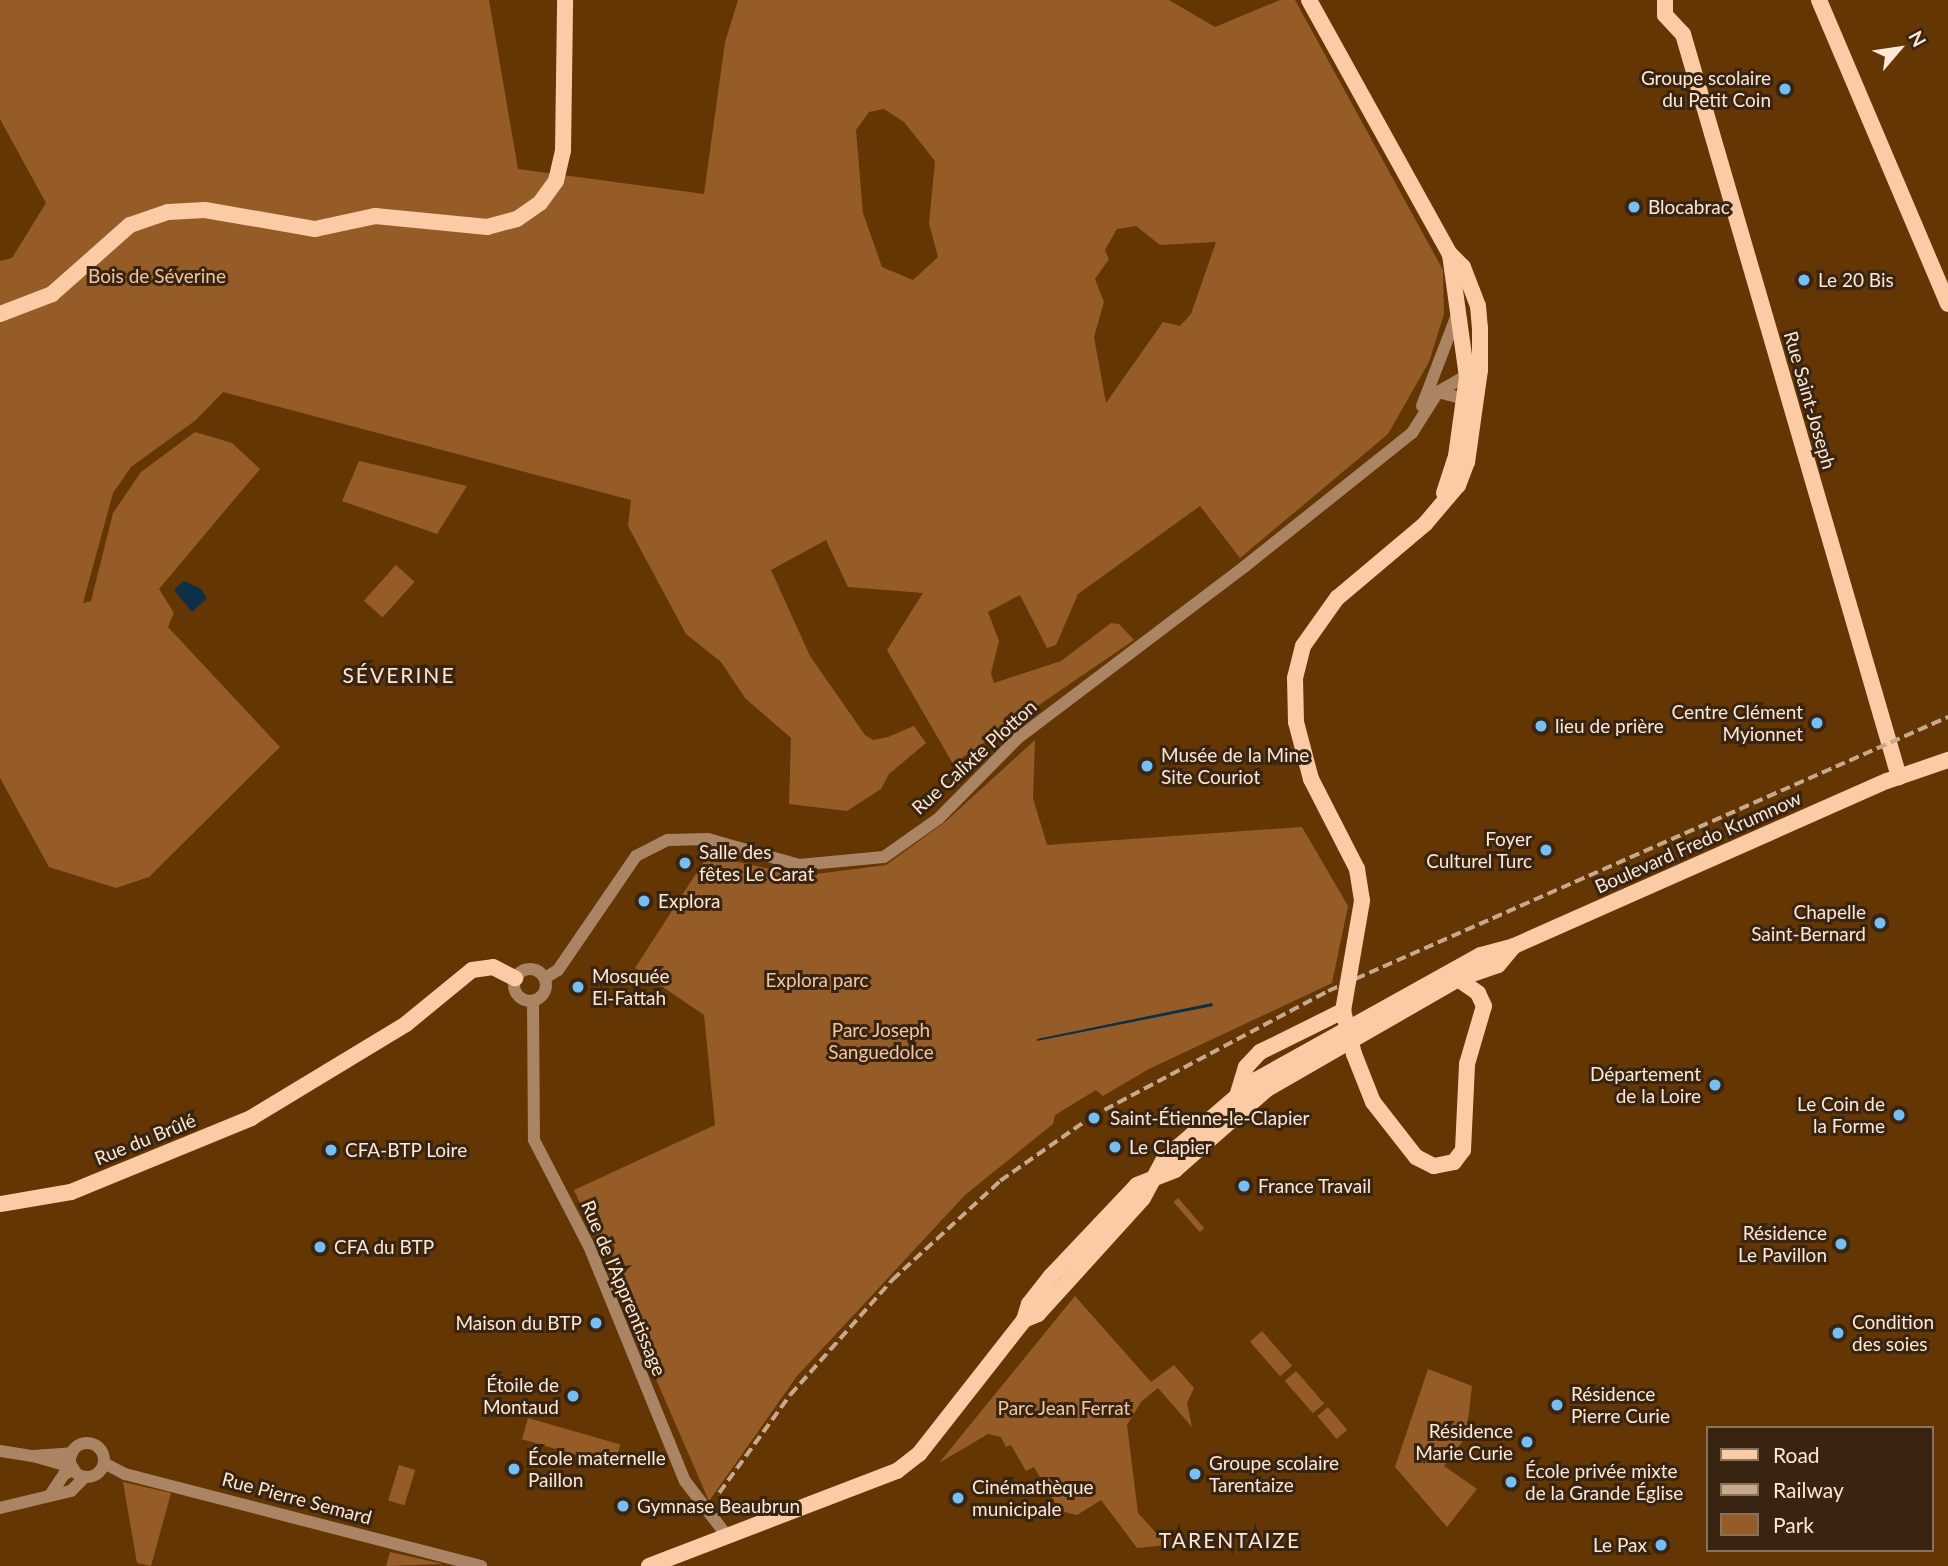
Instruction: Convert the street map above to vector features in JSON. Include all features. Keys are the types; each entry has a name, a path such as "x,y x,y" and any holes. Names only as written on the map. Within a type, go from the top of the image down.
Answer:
{"main road":[{"path":"0,314 52,294 130,225 168,212 205,210 315,229 375,215 487,227 517,219 540,203 556,181 564,151 565,0"},
{"path":"1309,0 1450,254 1463,267 1478,306 1480,363 1467,462 1458,485 1443,499 1425,524 1338,598 1303,646 1295,678 1296,722 1311,779 1357,869 1362,901 1343,1011 1354,1054 1373,1102 1416,1157 1434,1166 1454,1163 1463,1150 1467,1064 1484,1006 1478,993 1458,979"},
{"path":"1819,0 1948,304"},
{"name":"Rue Saint-Joseph","path":"1665,8 1683,34 1899,777"},
{"path":"1443,499 1456,456 1467,377 1450,254"},
{"name":"Boulevard Fredo Krumnow","path":"1238,1093 1397,999 1481,955 1514,946 1899,777 1948,760"},
{"path":"649,1566 897,1471 919,1454 1024,1320 1028,1304 1051,1276 1136,1185 1175,1170 1267,1089 1458,979 1498,965 1514,946"},
{"name":"Rue du Brûlé","path":"0,1204 71,1192 251,1118 406,1024 472,970 493,967 515,978"},
{"path":"1153,1178 1164,1159 1238,1093 1246,1067 1260,1052 1343,1011"}],"street":[{"path":"1412,432 1459,309"},
{"name":"Rue Calixte Plotton","path":"545,978 558,970 636,856 668,840 708,839 799,865 884,857 939,818 1018,738 1244,567 1412,432 1438,392 1467,377 1480,363"},
{"path":"1438,392 1465,399"},
{"path":"533,968 545,978 545,992 533,1001 519,997 515,978 533,968"},
{"name":"Rue de l'Apprentissage","path":"533,1001 534,1140 589,1246 685,1481 727,1535"},
{"path":"0,1451 33,1456 72,1453 82,1444 93,1444 101,1450 104,1463 99,1473 77,1472 33,1456"},
{"path":"0,1508 71,1491 77,1472 72,1453"},
{"path":"50,1463 59,1482"},
{"name":"Rue Pierre Semard","path":"104,1463 125,1474 481,1566"},
{"path":"50,1495 59,1482 77,1472"}],"green space":[{"name":"Bois de Séverine","path":"0,0 489,0 518,169 704,194 725,42 738,0 1169,0 1215,27 1280,0 1295,0 1443,270 1444,314 1429,362 1388,434 1240,558 1200,506 1078,594 1056,645 1047,648 1020,595 988,612 999,641 991,673 994,683 1061,661 1111,623 1119,624 1134,640 953,764 887,650 923,593 848,587 826,540 771,570 810,656 865,735 873,740 914,726 926,743 889,774 881,789 847,811 789,804 791,738 745,698 721,662 686,634 628,526 631,500 223,392 196,420 131,467 113,493 83,603 91,601 113,513 141,472 195,432 232,443 260,469 159,589 174,613 168,627 280,747 149,877 116,888 49,867 0,778 0,261 12,258 46,203 0,119","holes":["884,109 904,122 935,161 929,223 938,257 913,280 882,267 863,213 856,130 869,112","1136,226 1160,245 1216,242 1191,314 1180,326 1163,322 1106,403 1094,337 1104,302 1095,279 1109,259 1105,250 1117,229"]},
{"path":"359,461 467,486 437,534 342,501"},
{"path":"396,565 415,582 382,617 364,601"},
{"name":"Parc Joseph Sanguedolce","path":"1035,740 1033,798 1047,845 1302,827 1348,906 1332,983 1149,1069 1103,1096 1096,1090 1055,1115 1053,1124 965,1195 797,1376 709,1501 608,1269 615,1248 611,1240 595,1237 574,1190 715,1125 704,1015 635,968 708,855 801,876 886,865 945,822"},
{"path":"1178,1198 1204,1228 1200,1232 1173,1202"},
{"name":"Parc Jean Ferrat","path":"1075,1296 1151,1382 1174,1365 1194,1388 1187,1403 1192,1427 1158,1388 1141,1402 1127,1425 1138,1513 1167,1545 1137,1548 1101,1500 1077,1515 1060,1511 1034,1467 1026,1471 1011,1445 1006,1447 1001,1437 988,1434 939,1463"},
{"path":"1262,1331 1292,1366 1280,1376 1250,1341"},
{"path":"1428,1369 1472,1386 1466,1437 1444,1466 1477,1489 1447,1527 1395,1467"},
{"path":"1296,1371 1324,1403 1313,1413 1285,1381"},
{"path":"1328,1407 1347,1430 1337,1439 1317,1416"},
{"path":"528,1418 620,1444 614,1466 522,1439"},
{"path":"399,1465 415,1470 404,1505 388,1500"},
{"path":"123,1482 171,1493 151,1566 137,1563"},
{"path":"390,1552 443,1564 386,1566"}],"water":[{"path":"184,581 201,589 207,598 192,612 174,590"},
{"path":"1212,1003 1213,1006 1037,1041 1037,1039"}],"railway":[{"path":"719,1493 790,1395 892,1280 1000,1181 1091,1117 1328,991 1948,717"}],"place":[{"name":"Groupe scolaire du Petit Coin","path":"1785,89"},
{"name":"Blocabrac","path":"1634,207"},
{"name":"Le 20 Bis","path":"1804,280"},
{"name":"Centre Clément Myionnet","path":"1817,723"},
{"name":"lieu de prière","path":"1541,726"},
{"name":"Musée de la Mine Site Couriot","path":"1147,766"},
{"name":"Foyer Culturel Turc","path":"1546,850"},
{"name":"Salle des fêtes Le Carat","path":"685,863"},
{"name":"Explora","path":"644,901"},
{"name":"Chapelle Saint-Bernard","path":"1880,923"},
{"name":"Mosquée El-Fattah","path":"578,987"},
{"name":"Département de la Loire","path":"1715,1085"},
{"name":"Le Coin de la Forme","path":"1899,1115"},
{"name":"Saint-Étienne-le-Clapier","path":"1094,1118"},
{"name":"Le Clapier","path":"1115,1147"},
{"name":"CFA-BTP Loire","path":"331,1150"},
{"name":"France Travail","path":"1244,1186"},
{"name":"Résidence Le Pavillon","path":"1841,1244"},
{"name":"CFA du BTP","path":"320,1247"},
{"name":"Maison du BTP","path":"596,1323"},
{"name":"Condition des soies","path":"1838,1333"},
{"name":"Étoile de Montaud","path":"573,1396"},
{"name":"Résidence Pierre Curie","path":"1557,1405"},
{"name":"Résidence Marie Curie","path":"1527,1442"},
{"name":"École maternelle Paillon","path":"514,1469"},
{"name":"Groupe scolaire Tarentaize","path":"1195,1474"},
{"name":"École privée mixte de la Grande Église","path":"1511,1482"},
{"name":"Cinémathèque municipale","path":"958,1498"},
{"name":"Gymnase Beaubrun","path":"623,1506"},
{"name":"Le Pax","path":"1661,1545"}],"district":[{"name":"SÉVERINE","path":"399,675"},
{"name":"TARENTAIZE","path":"1230,1540"}],"park label":[{"name":"Explora parc","path":"817,980"}]}
